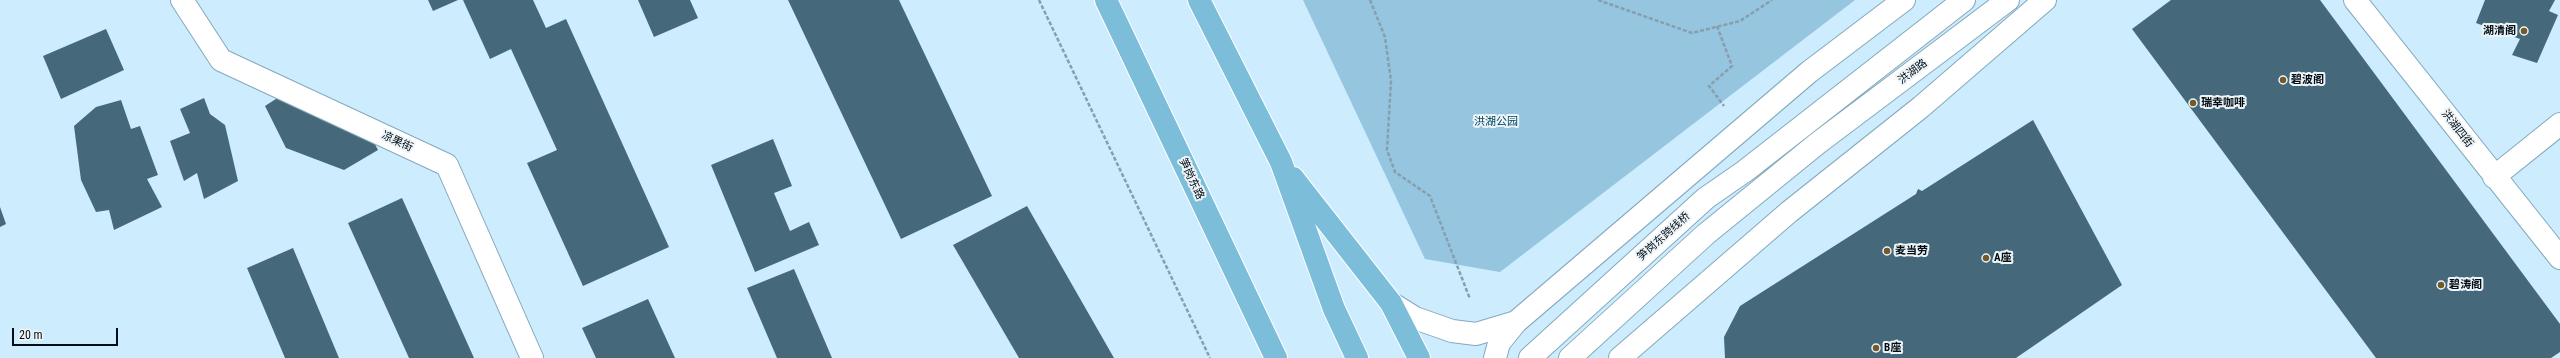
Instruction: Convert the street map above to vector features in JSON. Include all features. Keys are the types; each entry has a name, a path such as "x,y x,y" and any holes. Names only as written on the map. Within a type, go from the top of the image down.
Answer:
{"main road":[{"name":"笋岗东路","path":"1106,0 1276,358"},
{"path":"1199,0 1281,162 1334,309 1357,358"},
{"path":"1281,162 1391,303 1419,358"},
{"path":"1251,307 1260,358"}],"street":[{"name":"凉果街","path":"182,0 221,60 447,165 532,358"},
{"path":"1495,358 1499,343 1516,322 1809,72 1904,0"},
{"name":"笋岗东跨线桥","path":"1530,358 1706,198 1745,171 1803,124 1964,0"},
{"name":"洪湖路","path":"1570,358 1706,234 1818,143 2008,0"},
{"path":"1620,358 1789,212 1921,106 2045,0"},
{"name":"洪湖四街","path":"2355,0 2494,177 2560,258"},
{"path":"2494,177 2560,124"},
{"path":"1391,303 1415,318 1452,331 1476,334 1516,322"}],"path":[{"path":"1039,0 1210,358"},
{"path":"1370,0 1385,37 1391,81 1387,150 1395,172 1430,196 1470,299"},
{"path":"1598,0 1692,33 1740,21 1772,0"},
{"path":"1716,26 1732,66 1709,86 1726,110"}],"green space":[{"name":"洪湖公园","path":"1303,0 1855,0 1500,272 1425,259"}],"building":[{"path":"428,0 458,0 433,11"},
{"path":"463,0 533,0 546,28 566,19 669,247 583,286 527,163 557,150 511,49 490,59"},
{"path":"638,0 690,0 698,18 654,37"},
{"path":"788,0 899,0 992,196 901,239"},
{"path":"2171,0 2320,0 2560,324 2560,352 2551,358 2376,358 2132,29"},
{"name":"湖清阁","path":"2485,0 2555,0 2549,11 2558,15 2537,63 2512,55 2520,39 2476,23"},
{"path":"106,29 124,70 61,99 43,56"},
{"path":"282,95 362,120 378,150 344,170 286,148 265,106"},
{"path":"204,98 210,114 225,125 238,181 204,199 197,173 184,181 170,141 190,133 180,109"},
{"path":"121,100 131,129 140,126 158,175 147,179 162,207 114,230 109,210 96,212 81,180 74,126 96,107"},
{"path":"2033,120 2122,285 2016,358 1725,358 1724,337 1740,306 1916,194 1918,189 1922,191"},
{"path":"773,139 792,186 774,193 790,231 809,222 819,245 755,272 711,165"},
{"path":"402,198 474,358 409,358 348,223"},
{"path":"1027,206 1114,358 1019,358 953,245"},
{"path":"0,207 6,224 0,227"},
{"path":"293,248 339,358 285,358 247,268"},
{"path":"794,269 832,358 777,358 747,288"},
{"path":"648,299 675,358 596,358 582,328"}],"place":[{"name":"湖清阁","path":"2524,31"},
{"name":"碧波阁","path":"2283,80"},
{"name":"瑞幸咖啡","path":"2193,103"},
{"name":"麦当劳","path":"1887,251"},
{"name":"A座","path":"1986,258"},
{"name":"碧涛阁","path":"2441,285"},
{"name":"B座","path":"1876,348"}]}
